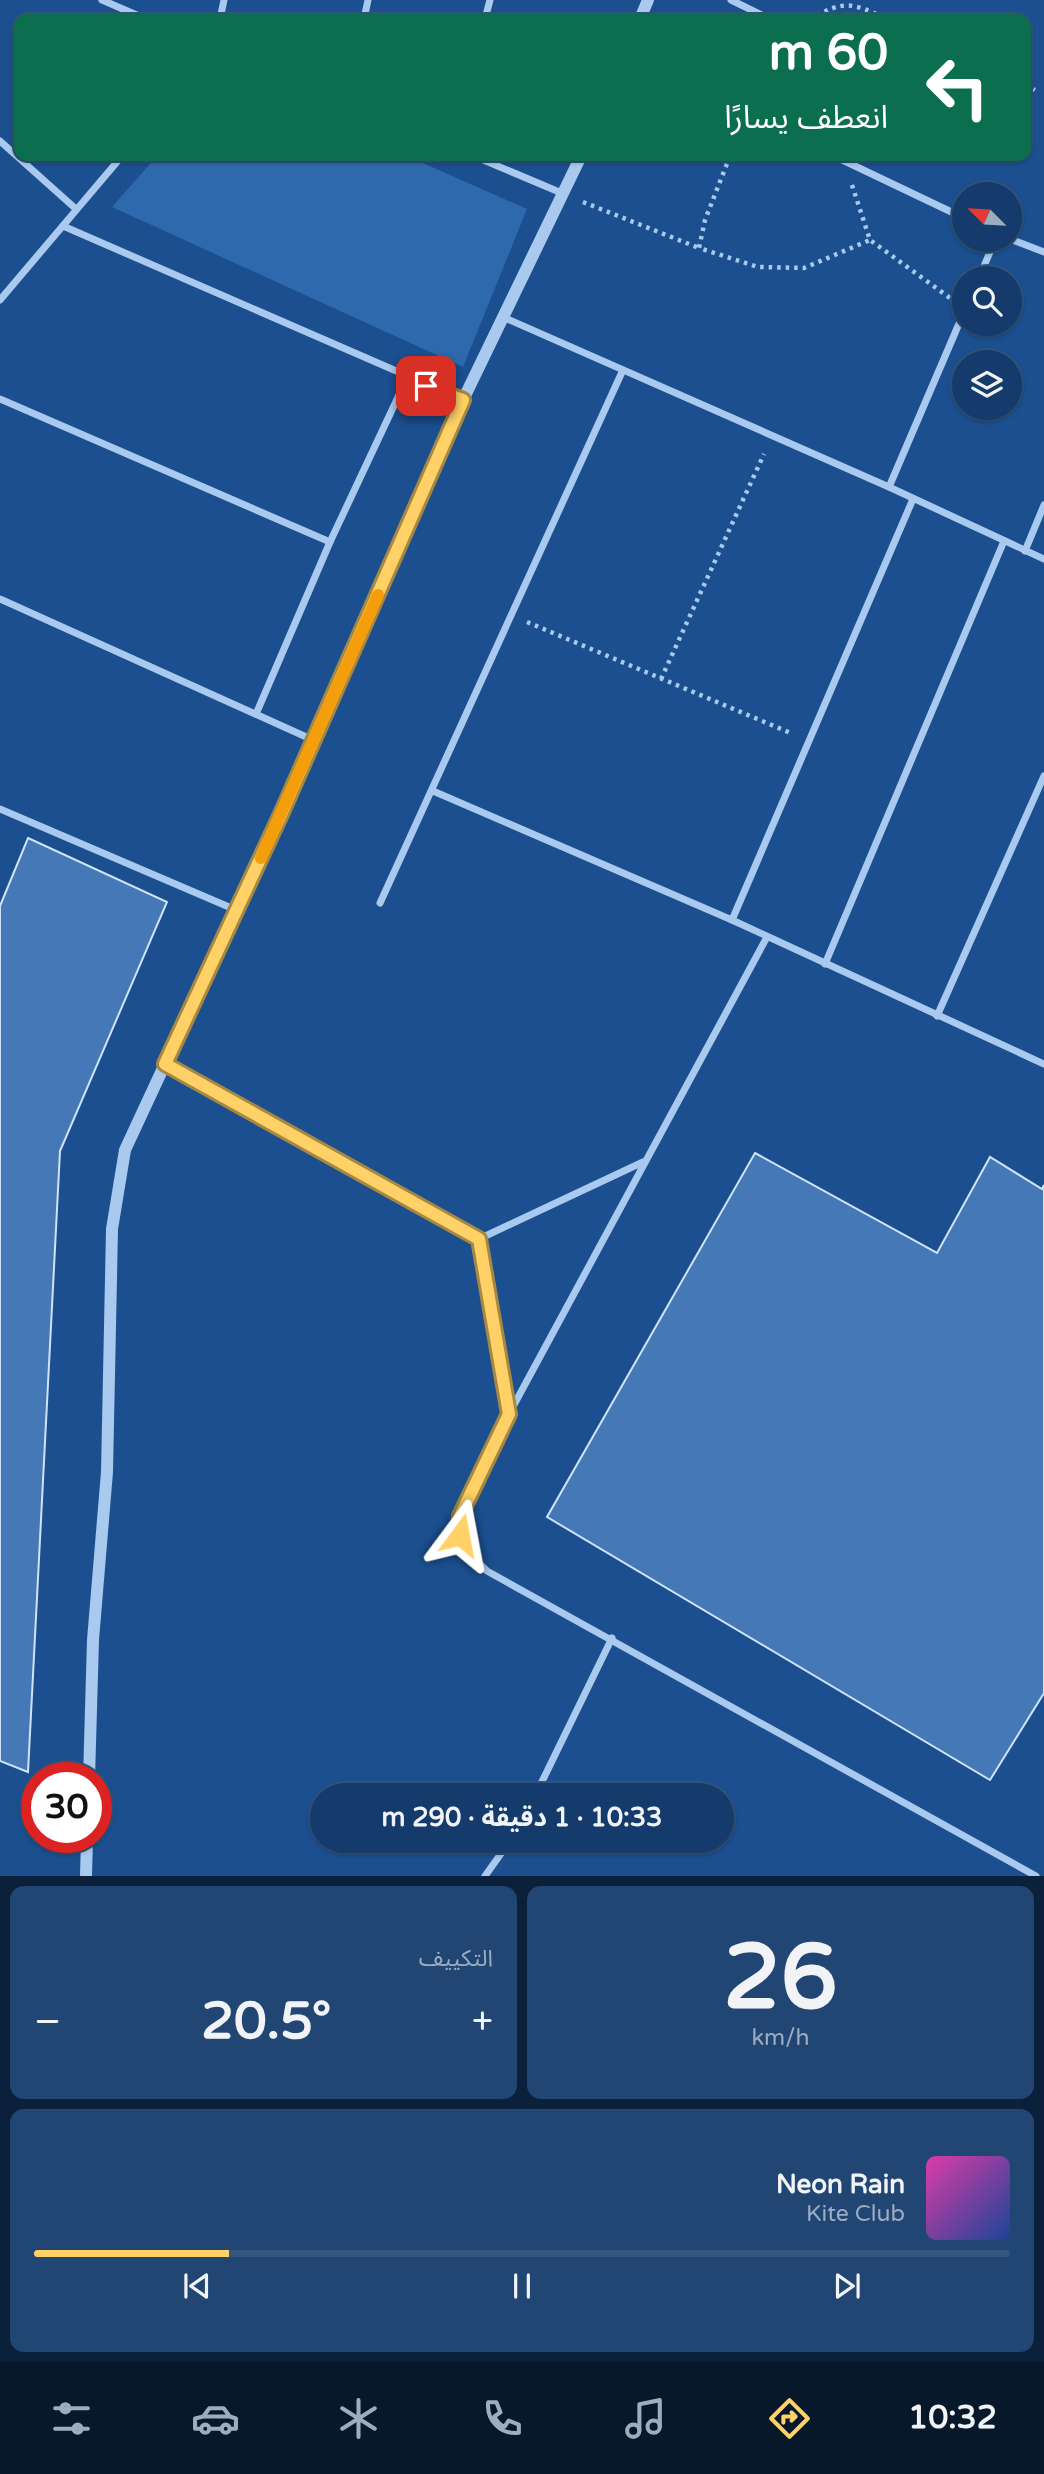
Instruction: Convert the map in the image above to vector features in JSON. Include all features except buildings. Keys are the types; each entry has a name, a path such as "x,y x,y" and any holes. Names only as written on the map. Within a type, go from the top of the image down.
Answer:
{"street":[{"path":"102,0 134,14"},
{"path":"731,0 760,14"},
{"path":"0,141 14,154"},
{"path":"22,161 76,209"},
{"path":"0,300 118,161"},
{"path":"486,161 564,194"},
{"path":"89,1762 93,1640 107,1472 112,1229 125,1150 313,740 463,400 579,161"},
{"path":"846,161 952,212"},
{"path":"63,226 407,378 463,400"},
{"path":"1022,244 1044,252"},
{"path":"503,317 622,372 889,487 1044,559"},
{"path":"889,487 954,336"},
{"path":"380,903 622,372"},
{"path":"256,714 407,378"},
{"path":"0,399 331,542"},
{"path":"732,920 913,499"},
{"path":"1025,551 1044,505"},
{"path":"825,964 1004,541"},
{"path":"0,599 313,740"},
{"path":"937,1016 1044,776"},
{"path":"433,791 732,920 1044,1064"},
{"path":"0,808 236,910"},
{"path":"767,937 509,1414 460,1516 460,1535 466,1550 487,1572 612,1638 1036,1875"},
{"path":"165,1064 479,1239"},
{"path":"479,1239 644,1161"},
{"path":"479,1239 509,1414"},
{"path":"541,1783 612,1638"},
{"path":"86,1875 87,1853"},
{"path":"485,1875 501,1853"}],"path":[{"path":"816,14 830,5 845,2 875,14"},
{"path":"1031,87 1035,89"},
{"path":"699,248 705,220 728,161"},
{"path":"846,161 870,240 952,301"},
{"path":"564,194 699,248 758,267 804,268 870,240"},
{"path":"661,679 772,437"},
{"path":"513,616 809,741"}],"shaded area":[{"path":"153,161 418,161 527,209 463,367 112,207"}],"slow traffic":[{"path":"261,858 378,595"}],"route":[{"path":"426,386 463,400 282,812 165,1064 479,1239 509,1414 460,1516 460,1535"}]}
